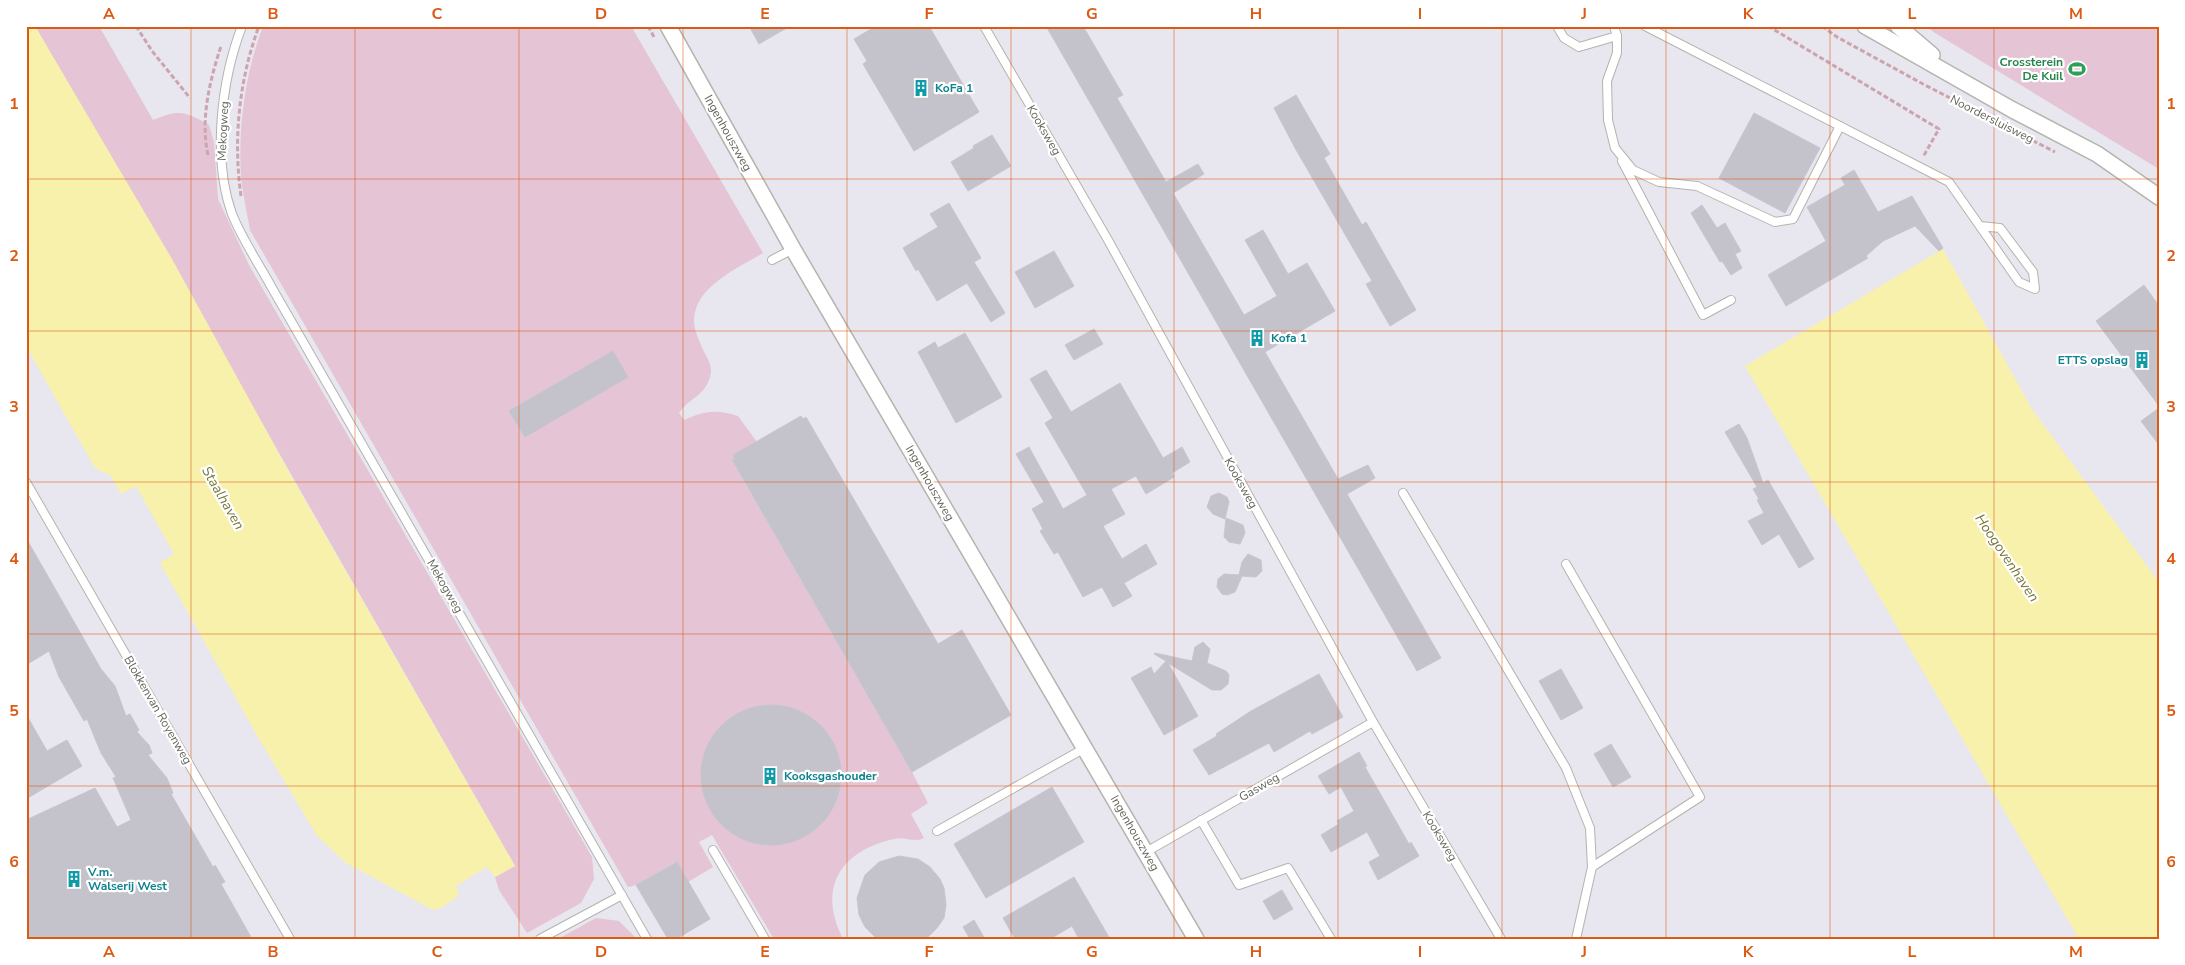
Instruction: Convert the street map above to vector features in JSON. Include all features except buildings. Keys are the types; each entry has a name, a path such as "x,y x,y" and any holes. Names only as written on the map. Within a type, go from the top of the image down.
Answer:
{"street":[{"name":"Ingenhouszweg","path":"668,26 793,249 1196,939"},
{"name":"Noordersluisweg","path":"1865,26 1956,76 2011,109 2098,154 2159,198"},
{"name":"Noordersluisweg","path":"1898,26 1956,76"}],"lane":[{"name":"Mekogweg","path":"242,26 237,40 223,104 221,134 221,161 224,187 233,215 272,288 647,939"},
{"name":"Kooksweg","path":"984,26 1108,240 1373,722 1501,939"},
{"path":"1557,26 1564,38 1579,48 1617,36"},
{"path":"1614,26 1617,36 1617,54 1607,82 1608,120 1615,148 1703,315 1731,300"},
{"path":"1645,26 1949,182 2019,282 2035,289 2033,272 2000,228 1980,226"},
{"path":"1615,148 1633,170 1659,182 1697,186 1774,222 1793,219 1840,126"},
{"path":"772,260 793,249"},
{"name":"Blokkenvan Royenweg","path":"26,482 290,939"},
{"path":"1403,493 1566,768 1590,828 1592,867 1576,939"},
{"path":"1566,564 1700,797 1592,867"},
{"name":"Gasweg","path":"1146,852 1373,722"},
{"path":"937,831 1085,748"},
{"path":"1201,820 1239,885 1288,868 1331,939"},
{"path":"713,850 765,939"},
{"path":"540,939 622,895"}],"path":[{"path":"136,26 152,50 190,98"},
{"name":"Mekogweg","path":"242,203 237,134 243,86 252,46 259,26"},
{"path":"1768,26 1939,129 1918,166"},
{"name":"Noordersluisweg","path":"1822,26 1837,37 1922,84 2060,155"}],"shaded area":[{"path":"35,26 99,26 153,120 169,114 182,113 188,114 209,125 214,142 218,199 249,265 592,857 594,879 581,903 527,933 499,890 495,877 515,866"},
{"path":"263,26 631,26 763,253 720,279 702,297 697,307 694,322 700,342 710,364 711,372 707,384 701,393 679,413 684,420 710,412 723,412 738,416 757,442 733,455 735,459 732,461 912,772 928,803 911,814 924,838 916,840 898,838 875,845 847,862 838,874 833,888 832,904 843,939 774,939 712,835 699,842 713,867 688,882 676,862 636,885 628,887 250,230 241,177 242,119 247,81"},
{"name":"Crossterein De Kuil","path":"1926,26 2159,26 2159,169 1935,33"},
{"path":"596,918 619,921 637,939 558,939"}],"water":[{"name":"Staalhaven","path":"26,26 35,26 172,259 293,479 515,866 495,877 487,867 456,886 459,896 441,908 433,910 346,863 317,836 255,732 160,563 174,554 136,486 121,494 111,476 95,468 26,346"},
{"name":"Hoogovenhaven","path":"1943,249 2032,409 2159,582 2159,939 2079,939 1745,366"}],"place":[{"name":"Crossterein De Kuil","path":"2077,69"},
{"name":"KoFa 1","path":"921,88"},
{"name":"Kofa 1","path":"1257,338"},
{"name":"ETTS opslag","path":"2142,360"},
{"name":"Kooksgashouder","path":"770,776"},
{"name":"V.m. Walserij West","path":"74,879"}]}
